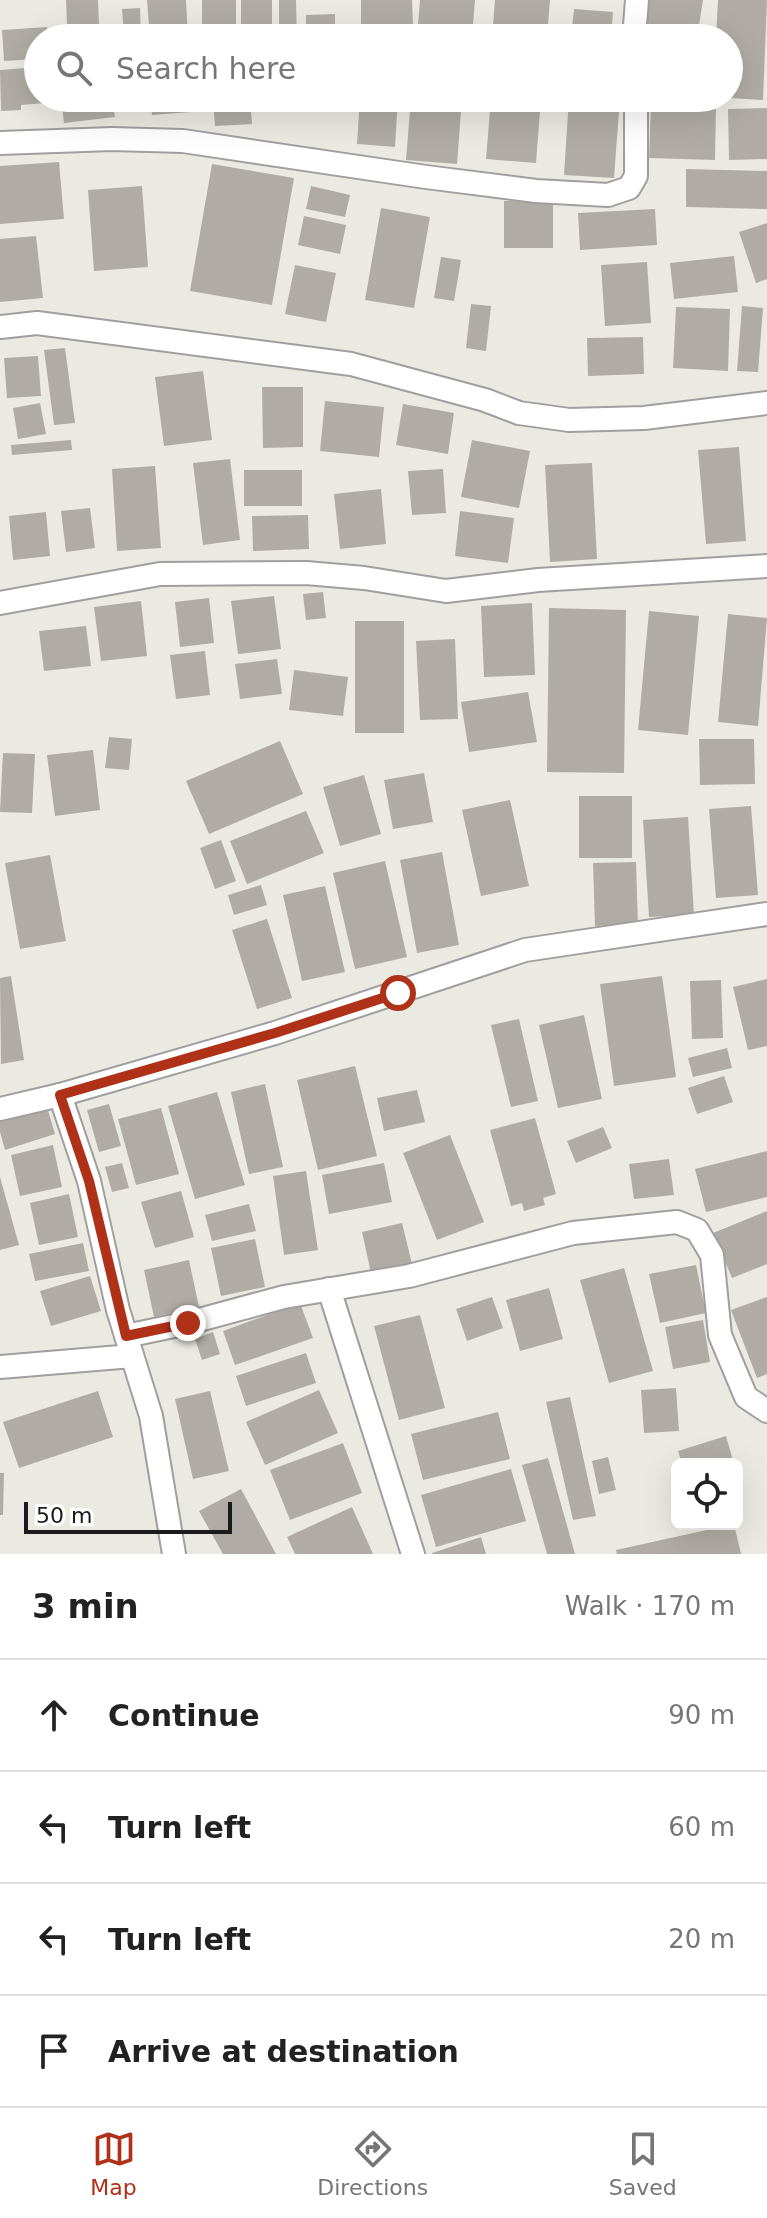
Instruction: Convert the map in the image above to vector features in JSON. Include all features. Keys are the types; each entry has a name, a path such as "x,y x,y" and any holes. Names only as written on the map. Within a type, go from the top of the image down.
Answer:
{"street":[{"path":"635,24 637,0"},
{"path":"0,143 112,139 183,141 536,191 608,195 629,188 636,176 636,112"},
{"path":"0,327 37,323 351,364 485,400 519,413 569,420 644,418 767,403"},
{"path":"0,603 160,574 306,573 364,578 446,591 538,580 767,566"},
{"path":"0,1109 60,1095 275,1033 525,950 767,914"},
{"path":"60,1095 89,1181 129,1346 151,1416 174,1554"},
{"path":"0,1367 129,1346 188,1323 284,1297 409,1276 573,1233 677,1222 697,1230 712,1255 720,1335 746,1397 767,1411"},
{"path":"329,1289 413,1554"}],"building":[{"path":"66,0 98,0 99,24 67,24"},
{"path":"147,0 186,0 187,24 149,24"},
{"path":"202,0 236,0 236,24 202,24"},
{"path":"241,0 272,0 272,24 241,24"},
{"path":"279,0 296,0 297,24 279,24"},
{"path":"361,0 412,0 413,24 361,24"},
{"path":"420,0 475,0 473,24 418,24"},
{"path":"495,0 550,0 548,24 493,24"},
{"path":"649,0 703,0 699,24 646,24"},
{"path":"718,0 767,0 763,100 743,99 743,24 717,24"},
{"path":"140,8 141,24 123,24 122,9"},
{"path":"574,9 613,12 612,24 572,24"},
{"path":"335,14 335,24 306,24 306,15"},
{"path":"24,29 24,60 4,61 2,30"},
{"path":"24,68 24,105 21,105 21,110 1,111 0,70"},
{"path":"767,108 767,159 729,160 728,112 743,112 743,109"},
{"path":"63,112 114,112 115,117 64,123"},
{"path":"152,112 191,112 152,115"},
{"path":"214,112 251,112 252,124 215,126"},
{"path":"359,112 397,112 395,147 357,144"},
{"path":"410,112 461,112 457,164 406,160"},
{"path":"490,112 540,112 536,163 486,159"},
{"path":"568,112 619,112 614,178 564,175"},
{"path":"651,112 716,112 715,160 649,158"},
{"path":"59,162 64,219 0,224 0,166"},
{"path":"212,164 294,178 272,305 190,291"},
{"path":"686,169 767,171 767,209 686,207"},
{"path":"142,186 148,267 94,271 88,190"},
{"path":"311,186 350,195 345,217 306,209"},
{"path":"504,201 553,201 553,248 504,248"},
{"path":"381,208 430,217 414,308 365,300"},
{"path":"655,209 657,245 580,250 578,213"},
{"path":"304,216 346,225 340,254 298,245"},
{"path":"767,223 767,279 756,283 739,232"},
{"path":"36,236 43,298 0,302 0,239"},
{"path":"734,256 738,292 674,299 670,263"},
{"path":"441,257 461,260 454,301 434,298"},
{"path":"647,262 651,323 605,326 601,265"},
{"path":"295,265 336,273 326,322 285,314"},
{"path":"471,304 491,306 486,351 466,348"},
{"path":"742,306 763,308 758,372 737,371"},
{"path":"676,307 730,309 728,371 673,368"},
{"path":"643,337 644,374 588,376 587,338"},
{"path":"65,348 75,423 54,425 44,350"},
{"path":"38,356 41,396 7,398 4,358"},
{"path":"203,371 212,440 164,446 155,377"},
{"path":"262,387 303,387 303,447 263,448"},
{"path":"325,401 384,407 379,457 320,451"},
{"path":"40,403 46,434 18,439 13,408"},
{"path":"403,404 454,413 448,454 396,445"},
{"path":"71,440 72,450 12,455 11,445"},
{"path":"472,440 530,451 519,508 461,497"},
{"path":"739,447 746,541 706,544 698,450"},
{"path":"230,459 240,540 203,545 193,463"},
{"path":"592,463 597,559 550,562 545,465"},
{"path":"155,466 161,548 117,551 112,469"},
{"path":"443,469 446,513 412,515 408,471"},
{"path":"244,470 302,470 302,506 244,506"},
{"path":"381,489 386,544 340,549 334,494"},
{"path":"90,508 95,548 66,552 61,511"},
{"path":"460,511 514,518 508,563 455,556"},
{"path":"46,512 50,556 13,560 9,516"},
{"path":"308,515 309,549 253,551 252,516"},
{"path":"323,592 326,618 306,620 303,594"},
{"path":"274,596 281,649 238,654 231,601"},
{"path":"209,598 214,643 180,647 175,602"},
{"path":"141,601 147,656 101,661 94,607"},
{"path":"532,603 535,675 484,677 481,606"},
{"path":"549,608 626,610 624,773 547,772"},
{"path":"649,611 699,616 688,735 638,730"},
{"path":"728,614 767,618 758,726 718,722"},
{"path":"355,621 404,621 404,733 355,733"},
{"path":"86,626 91,666 44,671 39,631"},
{"path":"455,639 458,719 420,720 416,641"},
{"path":"205,651 210,695 176,699 170,655"},
{"path":"277,659 282,694 240,699 235,664"},
{"path":"294,670 348,677 343,716 289,710"},
{"path":"528,692 537,742 469,752 461,702"},
{"path":"109,737 132,739 129,770 105,768"},
{"path":"699,739 754,739 755,784 700,785"},
{"path":"280,741 303,794 209,834 186,781"},
{"path":"93,750 100,810 55,816 47,755"},
{"path":"3,753 35,754 32,813 0,812"},
{"path":"424,773 433,822 393,829 384,780"},
{"path":"364,775 381,834 340,846 323,787"},
{"path":"579,796 632,796 632,858 579,858"},
{"path":"510,800 529,886 481,896 462,810"},
{"path":"751,806 758,895 716,898 709,809"},
{"path":"306,811 324,853 247,884 230,841"},
{"path":"688,817 694,915 649,917 643,820"},
{"path":"221,840 236,881 215,889 200,848"},
{"path":"442,852 459,945 417,953 400,860"},
{"path":"50,855 66,941 20,949 5,863"},
{"path":"385,861 407,957 355,969 333,873"},
{"path":"636,862 638,925 595,926 593,863"},
{"path":"261,885 267,905 234,915 228,895"},
{"path":"325,886 345,972 302,981 283,895"},
{"path":"267,919 292,998 257,1009 232,930"},
{"path":"11,976 24,1060 1,1064 0,978"},
{"path":"662,976 676,1077 614,1086 600,984"},
{"path":"767,979 767,1046 748,1050 733,987"},
{"path":"721,980 723,1038 692,1039 690,981"},
{"path":"584,1015 602,1099 558,1108 539,1025"},
{"path":"519,1019 538,1101 511,1107 491,1025"},
{"path":"727,1048 732,1068 693,1077 688,1058"},
{"path":"355,1066 377,1156 318,1170 297,1080"},
{"path":"724,1076 733,1102 697,1114 688,1088"},
{"path":"265,1084 283,1167 249,1174 231,1092"},
{"path":"417,1090 425,1122 384,1131 377,1098"},
{"path":"217,1092 245,1185 195,1199 168,1106"},
{"path":"109,1104 121,1146 99,1152 87,1110"},
{"path":"47,1107 55,1134 5,1150 0,1121"},
{"path":"161,1108 179,1174 136,1185 118,1119"},
{"path":"535,1118 556,1194 543,1198 545,1205 524,1211 522,1203 511,1206 490,1130"},
{"path":"603,1127 612,1148 576,1163 567,1141"},
{"path":"450,1135 484,1222 437,1240 403,1153"},
{"path":"53,1145 62,1187 20,1196 11,1155"},
{"path":"767,1151 767,1197 706,1212 695,1169"},
{"path":"669,1159 674,1195 634,1199 629,1164"},
{"path":"122,1163 129,1188 112,1192 105,1167"},
{"path":"384,1163 392,1202 329,1214 322,1175"},
{"path":"306,1171 318,1250 284,1255 273,1176"},
{"path":"0,1177 19,1245 0,1250"},
{"path":"181,1191 194,1237 155,1248 141,1202"},
{"path":"69,1194 78,1237 39,1245 30,1203"},
{"path":"249,1204 256,1231 212,1241 205,1215"},
{"path":"767,1211 767,1264 732,1278 713,1233"},
{"path":"402,1223 412,1264 371,1273 362,1232"},
{"path":"255,1239 265,1287 221,1296 211,1248"},
{"path":"83,1243 89,1271 35,1281 29,1254"},
{"path":"189,1260 199,1307 154,1317 144,1270"},
{"path":"696,1265 706,1313 660,1323 649,1274"},
{"path":"624,1268 653,1371 609,1383 580,1280"},
{"path":"90,1276 101,1311 51,1326 40,1291"},
{"path":"549,1288 563,1339 520,1351 506,1300"},
{"path":"492,1297 503,1328 467,1341 456,1309"},
{"path":"767,1297 767,1374 757,1378 731,1310"},
{"path":"300,1303 313,1338 235,1365 223,1331"},
{"path":"420,1315 445,1408 399,1420 374,1326"},
{"path":"703,1320 710,1362 673,1369 665,1327"},
{"path":"213,1332 220,1354 202,1360 195,1339"},
{"path":"306,1353 316,1383 246,1406 236,1376"},
{"path":"676,1388 679,1431 644,1433 641,1390"},
{"path":"319,1390 338,1433 265,1465 246,1422"},
{"path":"98,1391 113,1437 19,1468 3,1422"},
{"path":"210,1391 229,1471 193,1479 175,1399"},
{"path":"570,1397 596,1516 573,1520 546,1402"},
{"path":"498,1412 510,1459 423,1480 411,1434"},
{"path":"726,1436 732,1458 680,1458 678,1451"},
{"path":"343,1443 362,1493 290,1520 270,1470"},
{"path":"608,1457 616,1490 599,1494 592,1461"},
{"path":"548,1458 575,1554 547,1554 522,1465"},
{"path":"511,1469 526,1521 436,1547 421,1495"},
{"path":"0,1473 4,1473 3,1515 0,1515"},
{"path":"241,1489 276,1554 223,1554 199,1511"},
{"path":"352,1507 373,1554 295,1554 287,1537"},
{"path":"707,1530 735,1530 741,1554 617,1554 616,1550"},
{"path":"481,1537 486,1554 432,1554 432,1553"}],"route":[{"path":"188,1323 126,1336 89,1181 60,1095 275,1033 398,993"}]}
